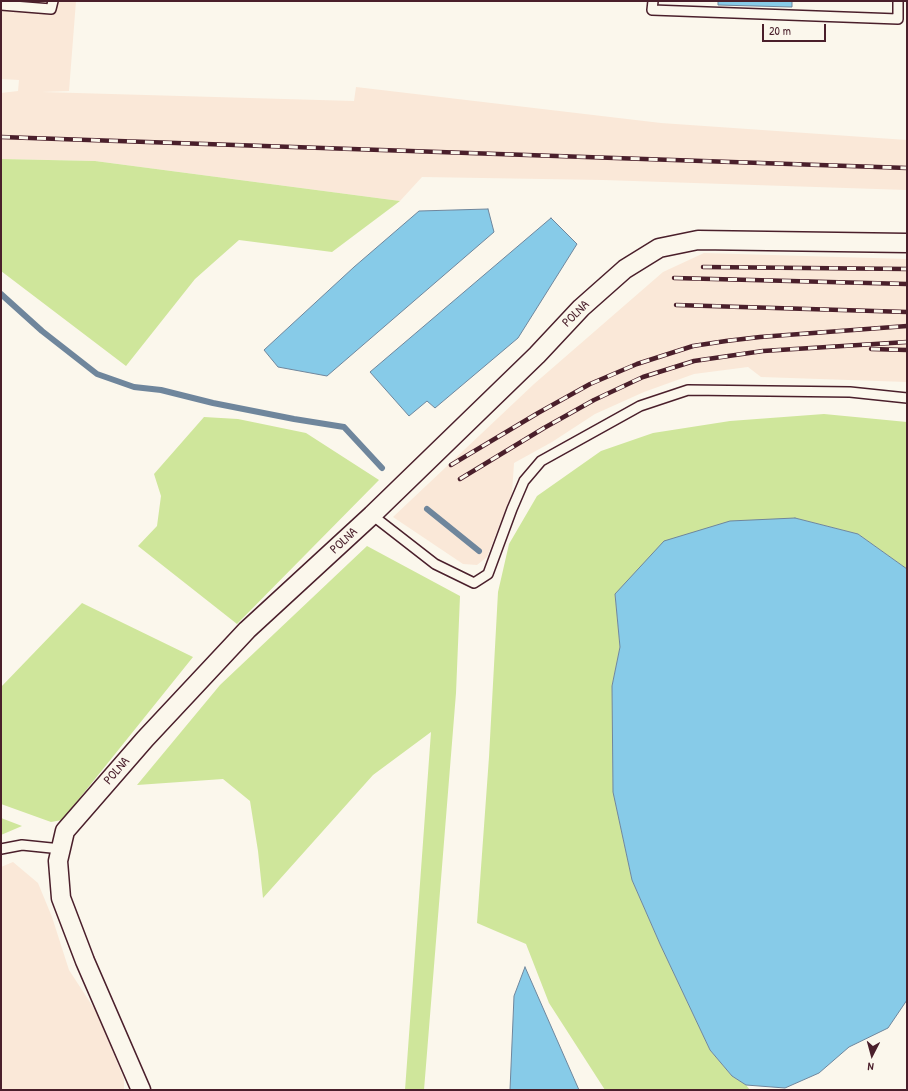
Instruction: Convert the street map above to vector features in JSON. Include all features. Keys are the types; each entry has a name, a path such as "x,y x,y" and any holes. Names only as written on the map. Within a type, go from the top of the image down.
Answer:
{"street":[{"name":"POLNA","path":"141,1090 85,961 60,898 58,861 65,831 145,739 247,630 372,515 537,355 581,308 625,269 659,248 698,240 907,244"}],"lane":[{"path":"1,5 51,9 52,1"},
{"path":"653,1 652,10 898,19 898,1"},
{"path":"372,515 435,564 474,583 488,574 524,481 541,461 640,406 688,390 850,392 907,398"},
{"path":"1,849 22,845 61,849"}],"shaded area":[{"path":"1,1 76,1 69,91 42,92 354,101 356,87 661,123 907,140 907,190 603,180 422,177 400,201 95,161 1,159 1,93 18,91 19,80 1,79"},
{"path":"704,253 907,259 907,382 761,377 748,367 694,374 644,392 595,414 552,442 514,463 512,493 487,557 477,565 463,564 393,517 534,384 663,272"},
{"path":"13,862 38,883 52,917 69,970 97,1013 124,1079 124,1090 1,1090 1,867"}],"green space":[{"path":"1,159 95,161 400,201 332,252 239,240 195,279 126,366 1,271"},
{"path":"824,414 907,422 907,569 858,534 795,518 615,594 620,647 612,686 613,791 632,880 660,944 710,1050 732,1076 746,1085 750,1090 605,1090 549,1003 526,944 477,923 489,757 498,592 509,544 537,496 601,451 653,433 730,421"},
{"path":"204,417 238,419 306,433 379,480 237,624 138,546 157,526 161,496 154,474"},
{"path":"367,546 460,596 456,693 424,1090 405,1090 431,732 373,775 263,898 258,851 250,801 223,779 137,785 220,685"},
{"path":"82,603 193,657 62,820 51,822 1,804 1,687"},
{"path":"1,818 22,826 1,835"}],"water":[{"path":"718,1 792,1 792,7 718,5"},
{"path":"488,209 494,232 327,376 278,367 264,350 354,267 419,211"},
{"path":"551,218 577,244 518,338 435,408 427,401 409,416 370,372"},
{"path":"795,518 858,534 907,569 907,1000 888,1028 849,1047 819,1073 785,1088 746,1085 732,1076 710,1050 660,944 632,880 613,792 612,686 620,647 615,594 664,541 730,521"},
{"path":"525,967 579,1090 510,1090 514,996"}],"waterway":[{"path":"1,294 42,331 97,374 134,387 161,390 213,403 344,427 382,468"},
{"path":"427,509 479,551"}],"railway":[{"path":"1,137 907,168"},
{"path":"703,267 907,269"},
{"path":"674,278 907,284"},
{"path":"676,305 907,312"},
{"path":"451,465 590,384 637,364 693,346 760,337 907,326"},
{"path":"460,479 544,428 594,400 643,377 694,361 763,351 907,342"},
{"path":"871,349 907,350"}]}
